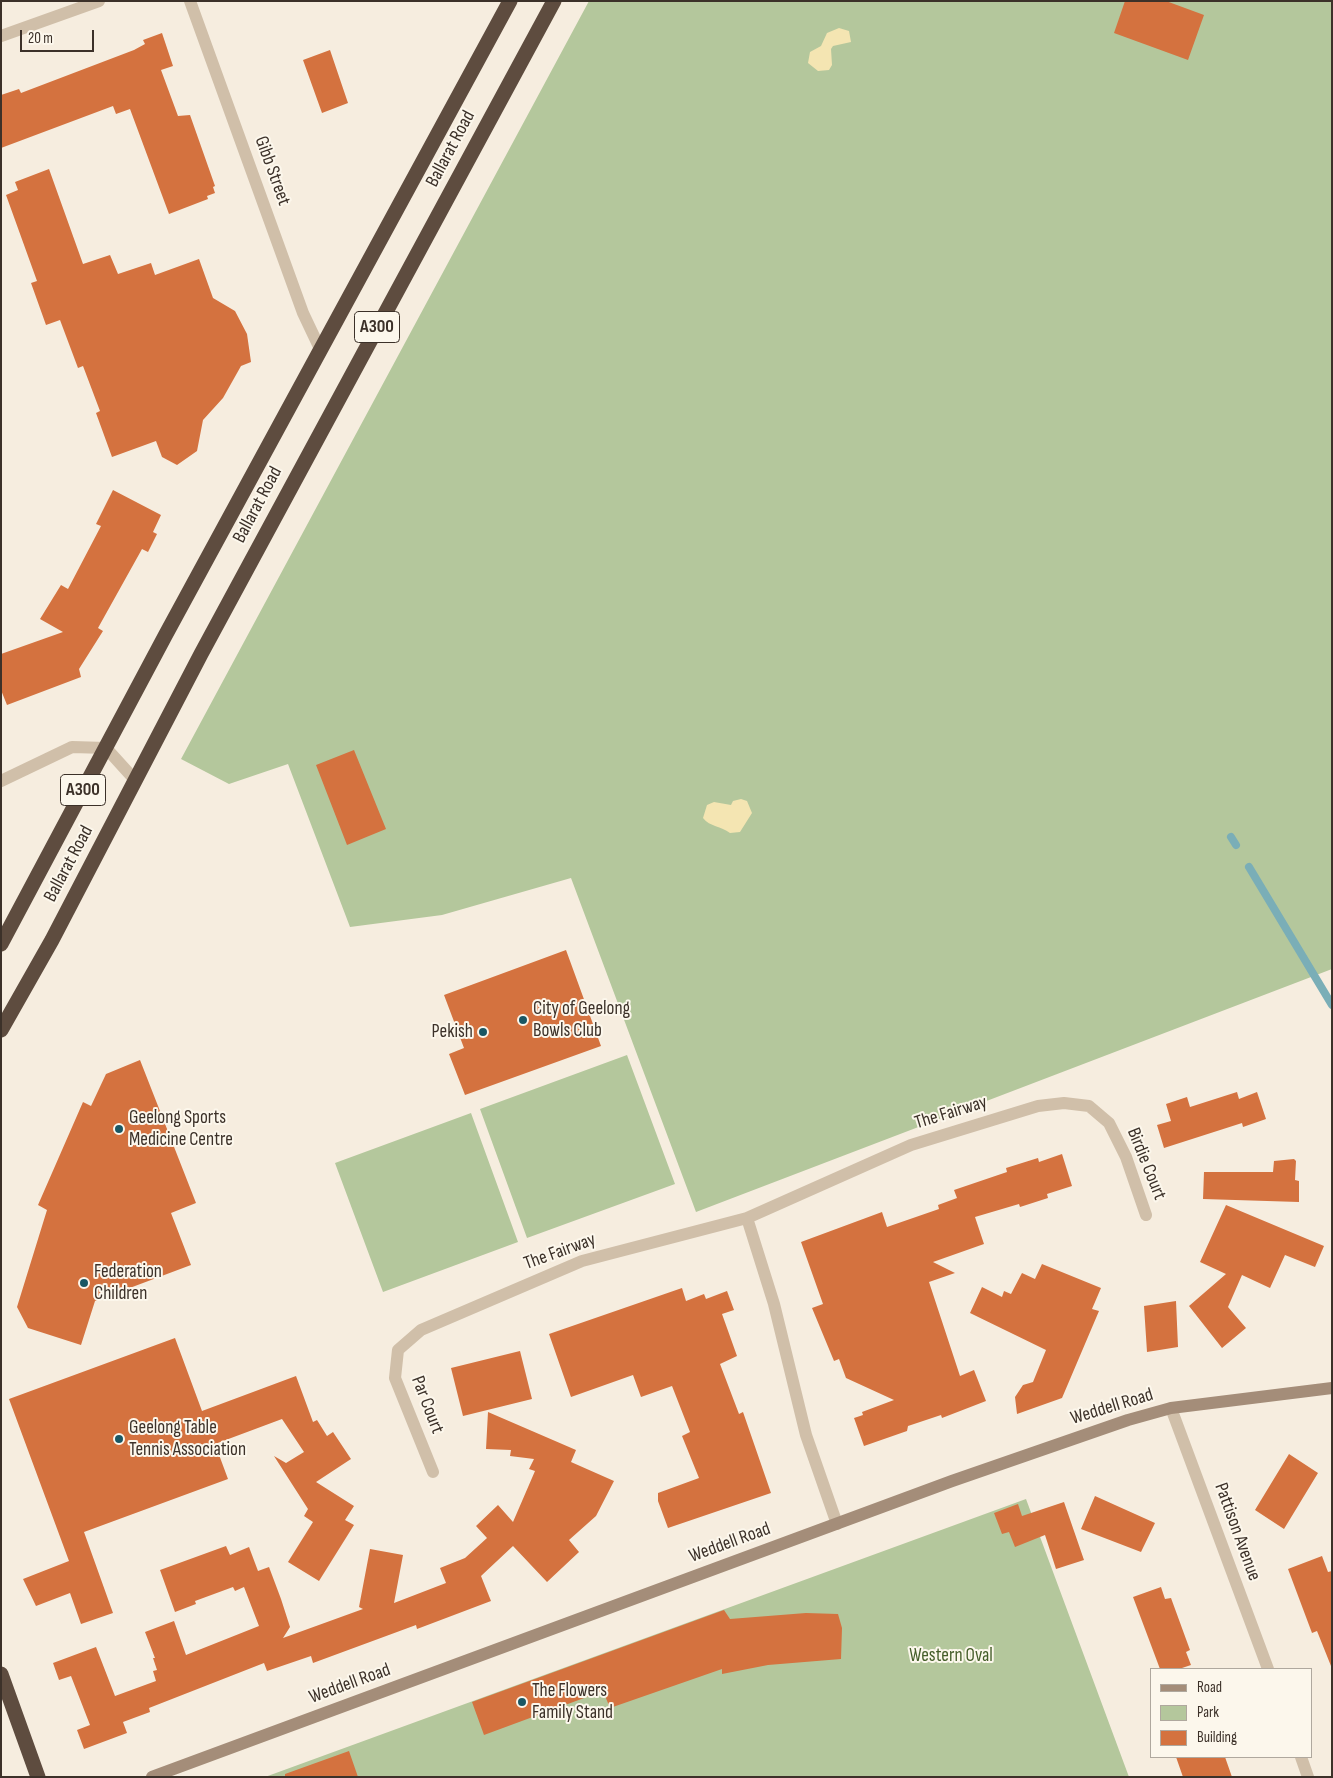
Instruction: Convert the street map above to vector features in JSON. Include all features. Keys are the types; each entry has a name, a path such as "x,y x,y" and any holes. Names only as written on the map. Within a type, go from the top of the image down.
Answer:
{"highway":[{"name":"Ballarat Road","path":"1,944 510,1"},
{"name":"Ballarat Road","path":"1,1030 52,940 201,654 554,1"},
{"path":"1,1674 38,1777"}],"street":[{"path":"1,36 99,1"},
{"name":"Gibb Street","path":"190,1 304,313 321,351"},
{"path":"1,781 72,747 106,748 135,780"},
{"name":"The Fairway","path":"398,1350 421,1330 582,1261 747,1218 911,1145 1038,1106 1064,1103 1089,1106"},
{"name":"Birdie Court","path":"1089,1106 1109,1123 1126,1157 1146,1215"},
{"path":"747,1218 774,1304 806,1435 837,1524"},
{"name":"Par Court","path":"398,1350 395,1378 433,1472"},
{"name":"Weddell Road","path":"152,1777 1021,1456 1128,1420 1170,1408 1332,1388"},
{"name":"Pattison Avenue","path":"1170,1408 1268,1668"},
{"path":"1301,1758 1308,1777"}],"green space":[{"path":"589,1 1332,1 1332,969 696,1212 571,878 442,915 350,927 288,764 229,784 181,759"},
{"path":"627,1055 675,1184 527,1238 480,1109"},
{"path":"471,1113 518,1242 383,1292 335,1163"},
{"name":"Western Oval","path":"1026,1499 1129,1777 265,1777"}],"sand":[{"path":"839,28 849,31 851,42 833,46 831,49 832,65 829,70 818,71 808,63 810,52 821,46 827,33"},
{"path":"741,799 747,801 752,813 740,832 730,833 703,818 707,805 714,802 731,805 733,801"}],"building":[{"path":"1125,1 1166,1 1204,15 1188,60 1114,33"},
{"path":"162,33 173,66 161,70 178,116 190,115 215,186 213,187 215,193 207,196 208,199 169,214 130,109 116,114 113,106 1,148 1,95 19,89 21,93 134,50 145,44 143,40"},
{"path":"330,50 348,103 322,113 303,60"},
{"path":"49,169 83,264 110,255 118,274 151,263 155,275 199,259 213,298 235,311 247,334 251,362 241,366 223,398 203,420 197,451 177,465 162,457 156,441 112,457 96,413 100,411 83,366 78,368 60,320 46,325 31,283 37,281 6,195 18,190 15,182"},
{"path":"113,490 161,515 153,532 157,534 148,552 142,549 98,628 103,631 79,669 81,677 7,705 1,690 1,654 63,632 40,619 61,585 68,589 101,526 96,524"},
{"path":"354,750 386,829 347,845 316,765"},
{"name":"City of Geelong Bowls Club","path":"566,950 601,1046 465,1095 449,1054 464,1048 444,995"},
{"path":"140,1060 196,1203 171,1213 191,1265 95,1301 81,1345 28,1328 17,1307 47,1210 38,1205 83,1102 91,1106 106,1074"},
{"path":"1237,1092 1239,1099 1257,1092 1266,1119 1243,1127 1242,1123 1164,1148 1157,1125 1171,1121 1166,1104 1187,1097 1190,1107"},
{"path":"1062,1154 1072,1186 1047,1194 1048,1198 1020,1207 1019,1204 975,1217 984,1244 933,1262 955,1273 929,1282 960,1376 974,1370 986,1401 942,1418 941,1415 908,1426 907,1431 864,1446 854,1418 863,1415 862,1412 894,1400 846,1378 839,1359 834,1361 812,1308 823,1304 801,1242 882,1212 887,1227 939,1209 938,1205 957,1198 954,1190 1007,1172 1006,1168 1038,1158 1039,1162"},
{"path":"1294,1159 1296,1161 1295,1180 1299,1181 1299,1202 1203,1199 1204,1172 1273,1172 1274,1161"},
{"path":"1226,1205 1324,1246 1315,1267 1285,1255 1270,1288 1242,1275 1228,1307 1246,1328 1222,1348 1189,1306 1226,1274 1200,1262"},
{"path":"1042,1264 1101,1288 1092,1309 1099,1311 1062,1398 1017,1414 1015,1397 1023,1385 1033,1382 1046,1350 970,1313 982,1287 1002,1297 1004,1291 1011,1294 1022,1273 1035,1279"},
{"path":"682,1288 686,1301 704,1294 706,1299 727,1291 734,1310 722,1314 737,1356 720,1364 739,1414 743,1412 771,1493 668,1528 658,1501 658,1493 699,1478 682,1436 690,1432 672,1386 641,1397 633,1375 571,1397 549,1334"},
{"path":"1176,1301 1178,1347 1147,1352 1144,1306"},
{"name":"Geelong Table Tennis Association","path":"175,1338 202,1411 296,1376 313,1422 317,1420 327,1436 333,1432 351,1459 316,1482 354,1506 345,1520 354,1525 319,1581 288,1562 313,1522 304,1516 308,1509 274,1456 286,1463 304,1452 282,1419 215,1444 228,1479 84,1532 113,1613 81,1624 70,1593 36,1606 23,1579 69,1561 9,1399"},
{"path":"520,1351 532,1399 463,1416 451,1368"},
{"path":"488,1412 576,1450 571,1462 614,1481 596,1516 569,1540 579,1552 547,1582 513,1546 481,1576 491,1601 417,1629 416,1625 313,1663 311,1656 267,1671 264,1663 149,1708 150,1712 123,1722 127,1733 84,1749 77,1730 90,1725 71,1676 59,1680 53,1663 96,1647 115,1696 156,1681 153,1671 157,1670 153,1658 155,1658 145,1632 174,1621 186,1655 259,1626 244,1587 235,1591 233,1587 195,1601 196,1604 175,1612 160,1570 226,1546 230,1555 249,1547 258,1571 269,1567 281,1599 290,1627 283,1638 363,1609 359,1607 370,1549 403,1555 394,1603 446,1583 440,1568 465,1558 487,1538 476,1526 498,1505 513,1522 535,1471 529,1469 534,1459 510,1456 511,1450 486,1449"},
{"path":"1289,1454 1318,1473 1284,1529 1255,1510"},
{"path":"1095,1496 1155,1523 1141,1552 1081,1529"},
{"path":"1064,1502 1084,1560 1056,1569 1045,1535 1015,1547 1009,1532 1002,1534 994,1513 1018,1504 1022,1516"},
{"path":"1322,1556 1328,1572 1332,1571 1331,1666 1317,1631 1312,1633 1288,1569"},
{"path":"1161,1587 1165,1599 1171,1598 1190,1650 1186,1652 1191,1665 1182,1668 1160,1668 1133,1597"},
{"path":"724,1610 730,1619 806,1613 838,1614 842,1628 841,1659 768,1665 722,1674 722,1669 610,1708 603,1691 484,1735 472,1702"},
{"path":"349,1751 358,1777 285,1777 285,1774"},
{"path":"1176,1758 1225,1758 1232,1777 1183,1777"}],"waterway":[{"path":"1231,837 1236,845"},
{"path":"1249,867 1332,1005"}],"place":[{"name":"City of Geelong Bowls Club","path":"523,1020"},
{"name":"Pekish","path":"483,1032"},
{"name":"Geelong Sports Medicine Centre","path":"119,1129"},
{"name":"Federation Children","path":"84,1283"},
{"name":"Geelong Table Tennis Association","path":"119,1439"},
{"name":"The Flowers Family Stand","path":"522,1702"}]}
